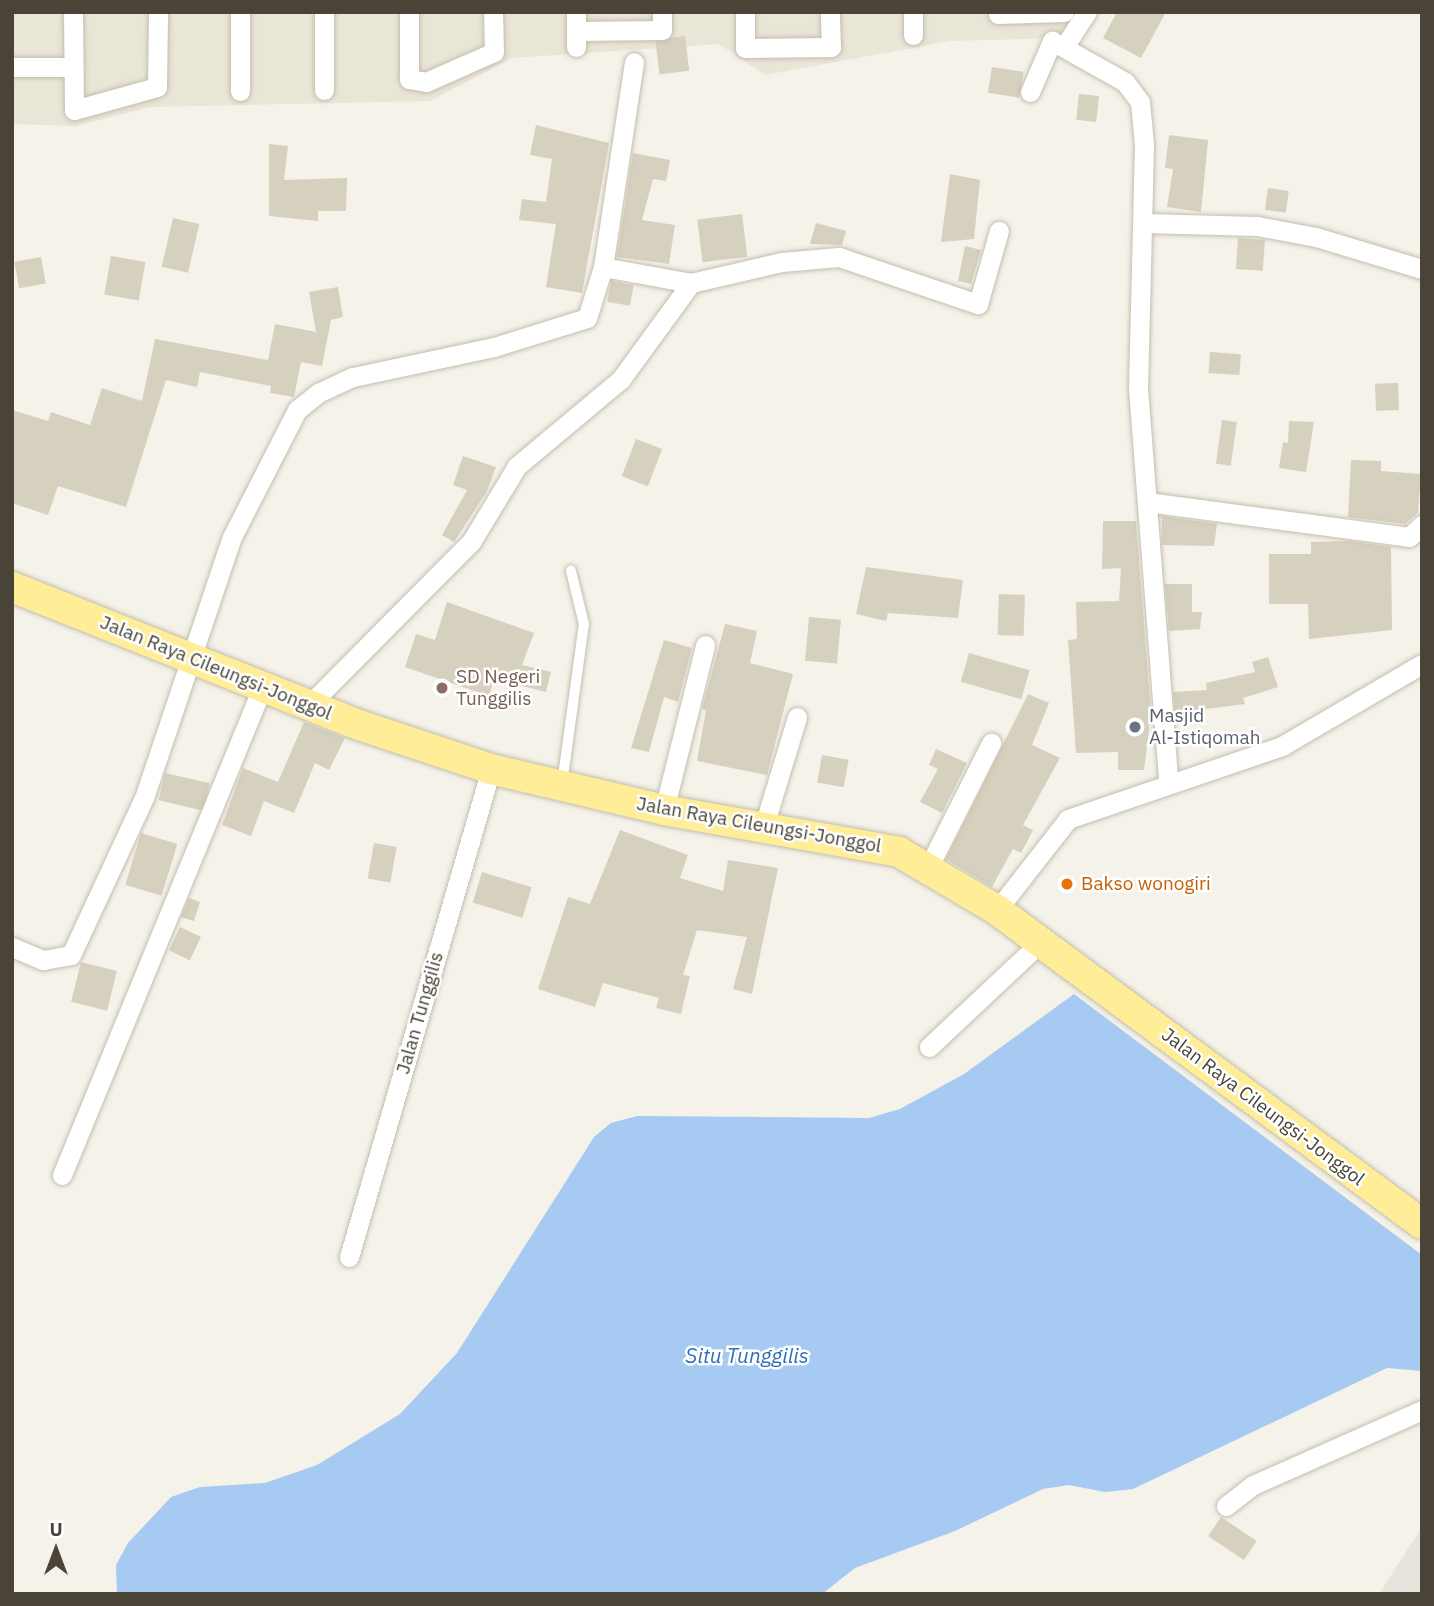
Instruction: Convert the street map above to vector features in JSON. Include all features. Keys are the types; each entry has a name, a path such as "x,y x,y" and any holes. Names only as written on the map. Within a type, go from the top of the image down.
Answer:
{"main road":[{"name":"Jalan Raya Cileungsi-Jonggol","path":"12,587 188,655 262,688 491,769 664,810 763,829 869,842 929,866 997,910 1422,1224"}],"street":[{"path":"73,12 74,110 157,87 158,12"},
{"path":"240,12 240,90"},
{"path":"324,12 324,90"},
{"path":"409,12 409,79 426,82 494,52 493,12"},
{"path":"576,30 662,30 662,12"},
{"path":"745,12 746,48 831,47 830,12"},
{"path":"913,12 913,35"},
{"path":"998,19 1065,12"},
{"path":"1066,44 1087,12"},
{"path":"1030,92 1052,41 1066,44 1125,82 1139,102 1143,223 1138,388 1168,782"},
{"path":"12,947 43,960 71,955 144,798 188,655 232,537 297,410 318,393 353,377 573,325 593,308 603,267 634,62"},
{"path":"12,67 73,67"},
{"path":"1143,223 1257,226 1316,237 1422,269"},
{"path":"603,267 691,283 782,262 839,257 978,304 999,231"},
{"path":"309,705 471,542 517,466 621,379 691,283"},
{"path":"1147,502 1409,537 1422,525"},
{"path":"664,810 705,645"},
{"path":"997,910 1068,819 1168,782 1282,746 1422,663"},
{"path":"62,1175 262,688"},
{"path":"763,829 797,718"},
{"path":"929,866 991,743"},
{"name":"Jalan Tunggilis","path":"349,1257 491,769"},
{"path":"929,1047 1041,942"},
{"path":"1226,1506 1253,1485 1422,1410"}],"lane":[{"path":"562,784 584,624 571,571"}],"shaded area":[{"path":"12,12 1075,12 1060,38 950,41 765,75 719,44 512,58 430,101 151,107 76,126 12,124"},
{"path":"1422,1527 1422,1594 1379,1594"}],"water":[{"name":"Situ Tunggilis","path":"1074,994 1422,1255 1422,1371 1387,1368 1133,1489 1105,1492 1069,1485 1043,1489 955,1531 855,1568 822,1594 117,1594 116,1565 128,1543 171,1497 200,1487 265,1483 317,1465 400,1414 457,1353 594,1137 611,1123 637,1116 869,1118 900,1109 964,1074"}],"building":[{"path":"1117,12 1166,12 1141,58 1103,38"},
{"path":"685,36 689,71 659,74 655,40"},
{"path":"992,67 1024,72 1020,98 988,93"},
{"path":"1079,94 1099,96 1096,122 1076,120"},
{"path":"536,125 609,143 582,293 546,287 556,224 519,220 522,199 546,202 552,159 530,155"},
{"path":"1169,135 1208,140 1201,212 1167,207 1173,169 1165,168"},
{"path":"269,144 288,146 284,180 347,178 346,211 318,211 318,221 269,216"},
{"path":"633,153 670,160 666,181 653,179 642,220 675,225 669,264 617,257"},
{"path":"950,174 980,180 974,239 941,242"},
{"path":"1268,188 1289,191 1286,213 1265,210"},
{"path":"742,214 747,257 703,262 697,219"},
{"path":"173,218 199,224 188,273 162,267"},
{"path":"816,223 846,231 842,245 810,244"},
{"path":"1238,238 1265,240 1263,271 1236,269"},
{"path":"965,246 981,250 971,284 958,281"},
{"path":"111,256 145,262 139,300 104,294"},
{"path":"41,257 46,284 19,288 14,262"},
{"path":"611,281 634,285 630,306 607,302"},
{"path":"338,287 343,317 331,320 322,366 301,362 294,397 270,393 271,386 200,372 197,387 166,380 126,507 58,486 48,515 12,503 12,410 48,421 51,412 90,425 102,388 142,401 155,339 268,360 275,324 316,332 309,292"},
{"path":"1210,352 1241,354 1239,375 1209,373"},
{"path":"1398,383 1399,410 1376,411 1375,384"},
{"path":"1222,420 1237,422 1231,466 1216,464"},
{"path":"1289,421 1314,422 1306,472 1279,468 1283,442 1288,443"},
{"path":"636,439 662,449 648,486 622,476"},
{"path":"463,456 496,467 487,491 454,542 442,535 467,490 453,485"},
{"path":"1351,460 1381,461 1381,471 1421,474 1418,513 1405,524 1348,517"},
{"path":"1162,516 1217,524 1214,546 1162,545"},
{"path":"1103,521 1136,521 1151,714 1144,770 1118,770 1118,752 1076,753 1068,640 1077,639 1076,602 1119,601 1121,568 1102,569"},
{"path":"1349,541 1391,547 1392,630 1309,639 1308,604 1269,604 1269,554 1311,554 1311,542"},
{"path":"866,567 963,580 958,618 888,613 886,621 856,614"},
{"path":"1165,584 1192,584 1192,612 1202,612 1200,629 1169,631"},
{"path":"999,594 1025,595 1024,636 998,635"},
{"path":"447,602 534,633 522,665 551,672 546,692 494,679 489,696 405,667 416,634 435,640"},
{"path":"809,617 841,620 837,664 805,661"},
{"path":"725,624 757,631 750,663 793,674 767,775 697,761 706,710 702,709"},
{"path":"664,640 692,648 678,702 664,697 649,752 631,748"},
{"path":"969,653 1030,670 1021,699 961,682"},
{"path":"1268,657 1278,687 1243,698 1245,704 1175,713 1173,692 1207,690 1206,683 1255,672 1252,662"},
{"path":"1028,694 1049,703 1032,745 1060,758 1023,825 1033,830 1021,853 1013,849 992,887 946,859"},
{"path":"304,722 345,738 329,770 315,763 294,813 264,801 251,836 222,825 243,768 278,782"},
{"path":"936,749 967,763 942,813 920,802 938,769 929,765"},
{"path":"822,755 849,760 844,787 817,783"},
{"path":"165,773 210,783 204,811 159,800"},
{"path":"620,830 688,855 680,878 723,891 728,860 778,868 752,994 733,989 747,937 697,930 683,975 690,976 681,1014 656,1008 659,998 603,983 595,1007 538,989 568,897 590,904"},
{"path":"141,833 177,844 162,896 125,885"},
{"path":"374,843 397,847 390,882 368,878"},
{"path":"482,872 532,887 522,918 473,903"},
{"path":"189,898 200,902 194,921 181,917"},
{"path":"180,927 201,937 190,960 169,951"},
{"path":"81,962 117,971 107,1011 71,1002"},
{"path":"1221,1517 1257,1541 1244,1560 1208,1536"}],"place":[{"name":"SD Negeri Tunggilis","path":"442,688"},
{"name":"Masjid Al-Istiqomah","path":"1135,727"},
{"name":"Bakso wonogiri","path":"1067,884"}]}
